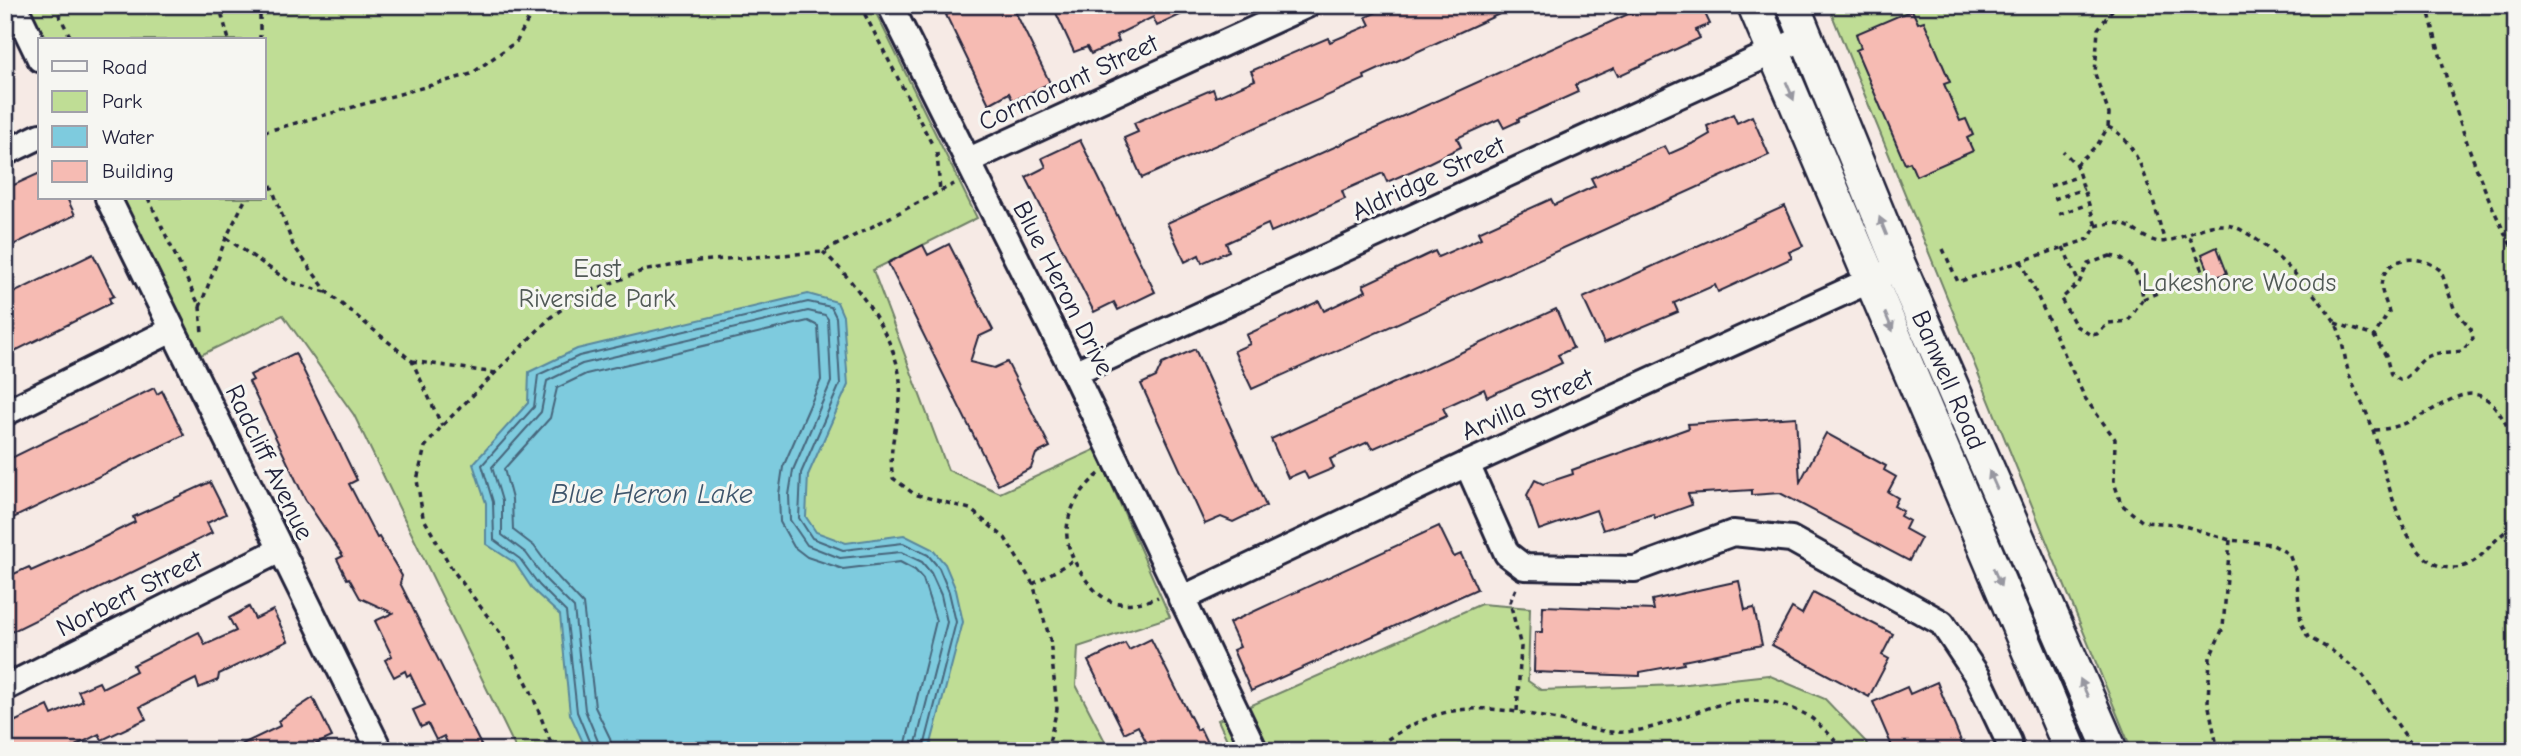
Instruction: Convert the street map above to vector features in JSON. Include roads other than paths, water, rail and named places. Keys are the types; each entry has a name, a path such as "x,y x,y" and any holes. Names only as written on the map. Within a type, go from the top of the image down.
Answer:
{"main road":[{"name":"Banwell Road","path":"1754,5 2071,751"},
{"name":"Banwell Road","path":"1793,5 1899,267 2111,751"}],"street":[{"path":"14,5 38,55"},
{"name":"Blue Heron Drive","path":"890,5 964,171 1074,373 1255,751"},
{"name":"Cormorant Street","path":"964,171 1307,5"},
{"name":"Aldridge Street","path":"1074,373 1806,37"},
{"path":"5,153 38,137"},
{"name":"Radcliff Avenue","path":"109,200 380,751"},
{"name":"Arvilla Street","path":"1178,594 1899,267"},
{"path":"5,413 172,330"},
{"path":"1467,464 1507,554 1524,567 1635,569 1733,533 1791,539 1942,622 1978,677 2009,742"},
{"name":"Norbert Street","path":"5,688 279,550"}],"water":[{"name":"Blue Heron Lake","path":"808,294 837,302 843,316 848,385 808,475 806,517 816,532 846,543 904,535 932,549 945,564 956,590 963,622 929,751 587,751 570,714 560,615 533,590 515,563 486,544 486,503 473,464 528,403 529,372 577,349"},
{"path":"1525,743 1549,751 1449,751 1458,745"}],"park label":[{"name":"Lakeshore Woods","path":"2239,282"},
{"name":"East Riverside Park","path":"597,283"}]}
